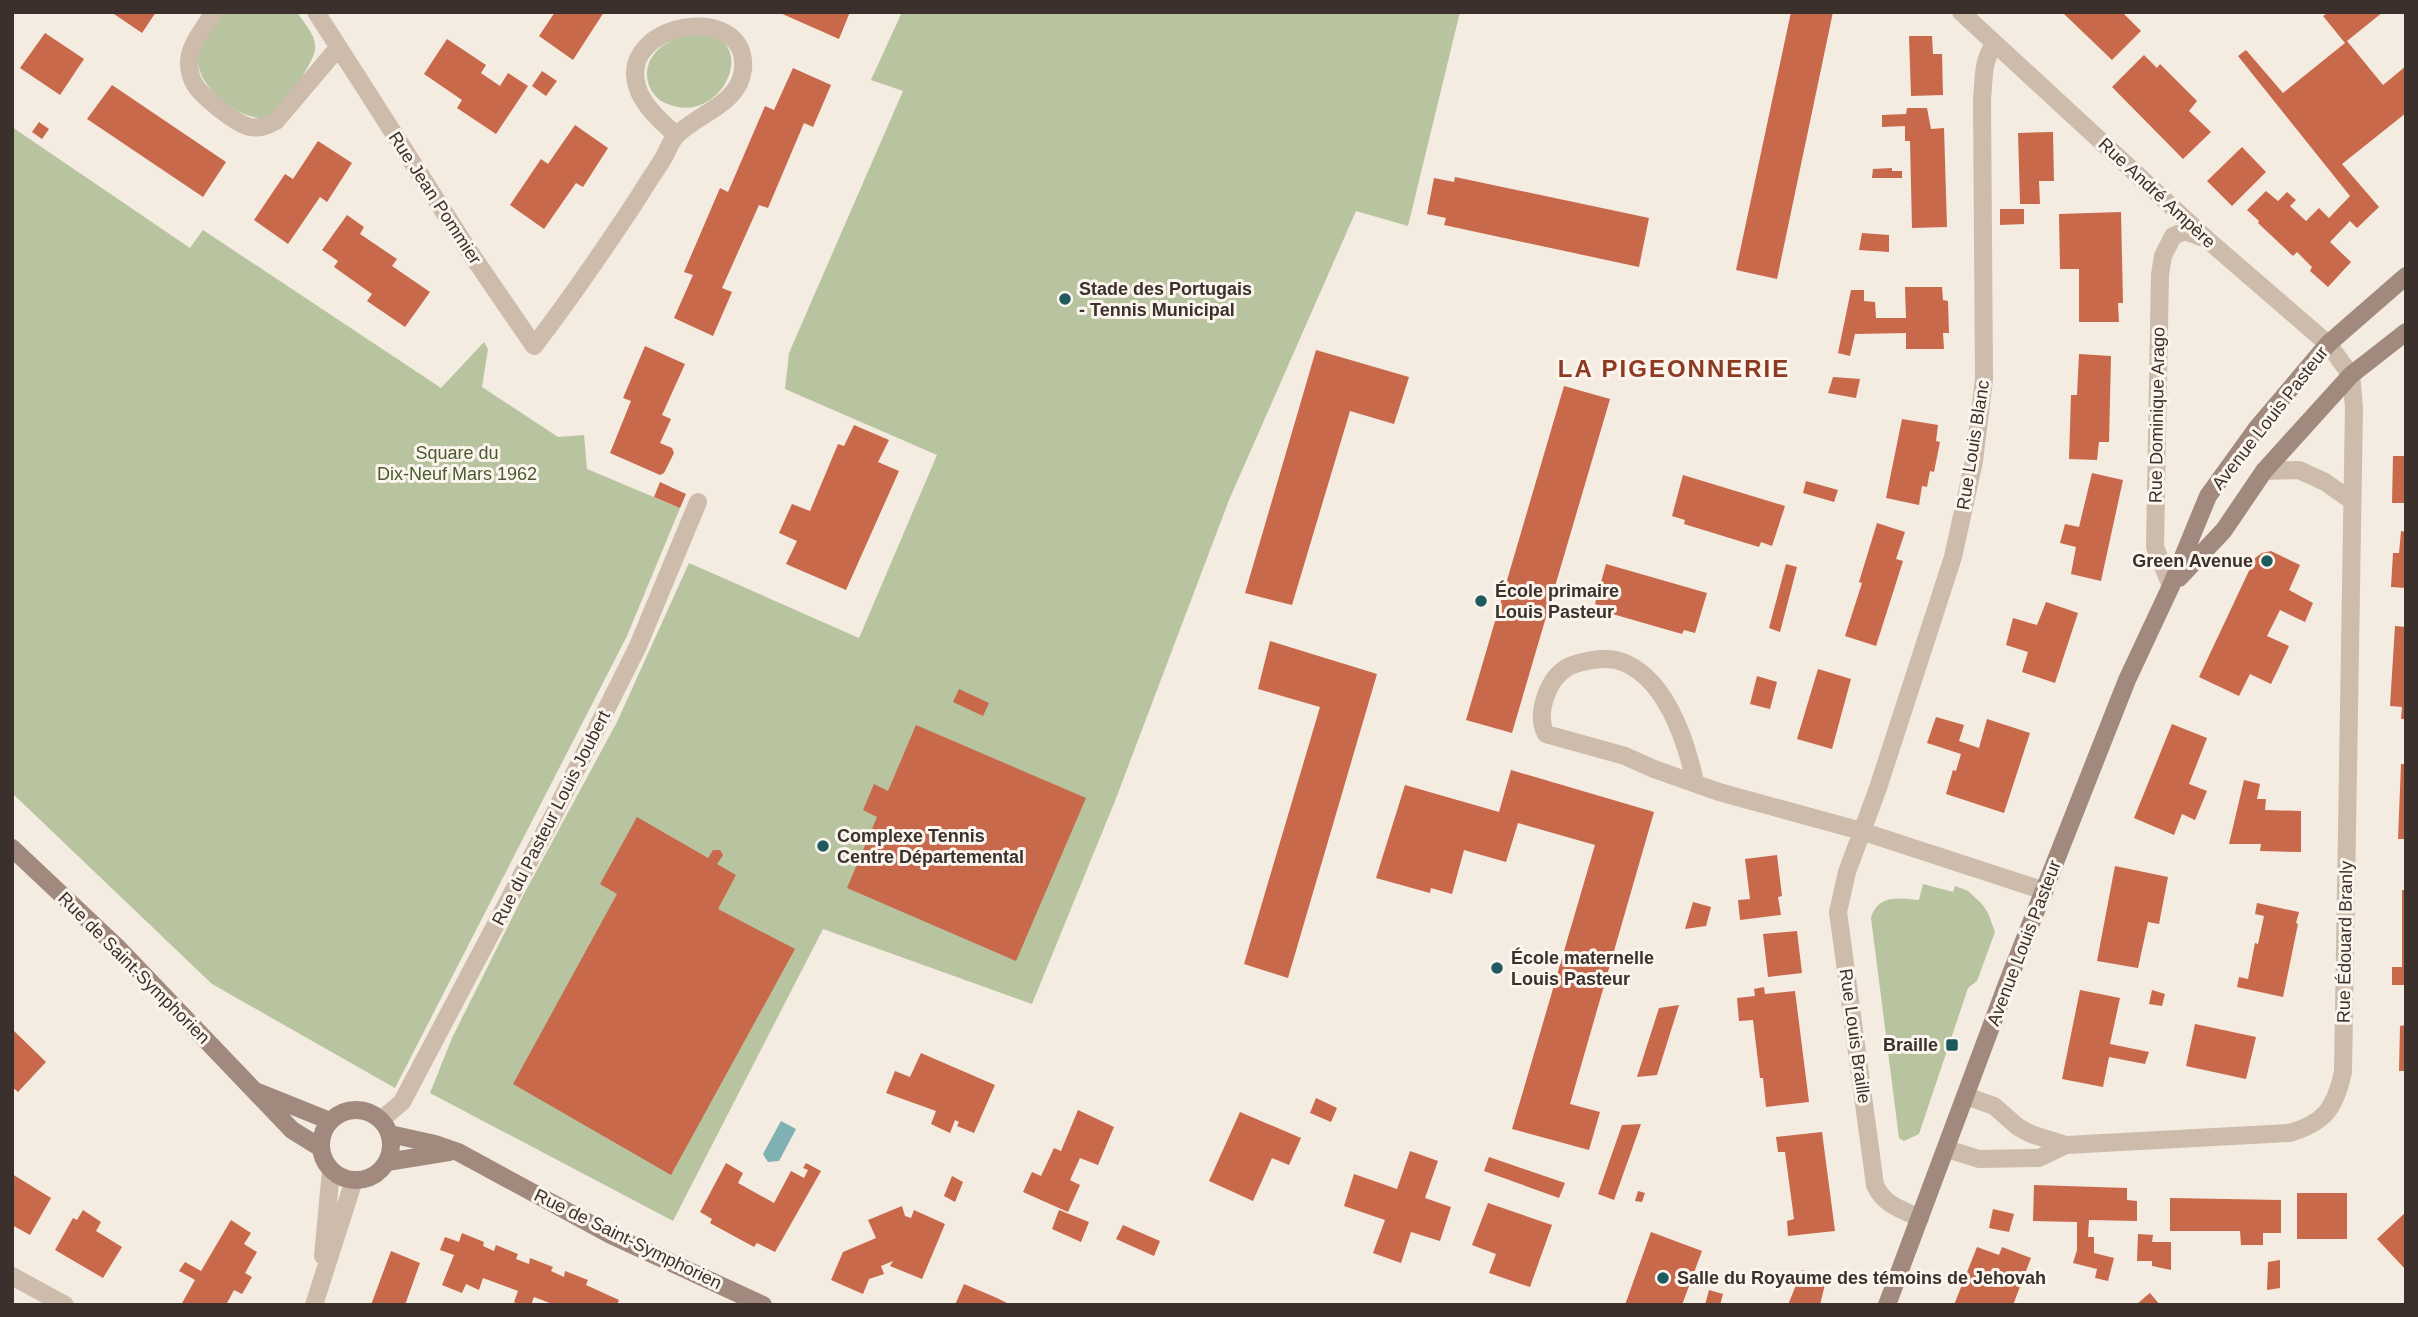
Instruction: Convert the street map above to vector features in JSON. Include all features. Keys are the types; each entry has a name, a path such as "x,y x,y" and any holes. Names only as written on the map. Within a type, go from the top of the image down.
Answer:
{"main road":[{"name":"Avenue Louis Pasteur","path":"1888,1305 2127,680 2171,586 2208,496 2264,420 2328,344 2406,276"},
{"name":"Avenue Louis Pasteur","path":"2171,586 2224,530 2264,471 2351,375 2406,332"},
{"name":"Rue de Saint-Symphorien","path":"12,848 117,947 292,1130 321,1148"},
{"name":"Rue de Saint-Symphorien","path":"254,1090 330,1121 339,1113 350,1110 362,1110 372,1114 385,1127 458,1152 611,1235 763,1305"},
{"path":"330,1121 324,1129 321,1148 326,1164 346,1179 354,1180 373,1176 387,1162 391,1144 385,1127"},
{"path":"387,1162 432,1153 458,1152"}],"street":[{"path":"214,12 194,44 189,58 189,72 200,92 240,124 265,127 276,121 337,49"},
{"name":"Rue André Ampère","path":"1961,12 2210,242 2328,344 2351,375"},
{"name":"Rue Jean Pommier","path":"316,13 471,254 534,345 604,249 677,135"},
{"path":"695,23 719,27 740,44 743,73 735,89 715,109 677,135 649,106 637,88 636,67 640,53 652,40 681,25 695,23"},
{"name":"Rue Louis Blanc","path":"1861,831 1878,788 1953,557 1975,461 1984,379 1982,99 1985,65 1995,44"},
{"name":"Rue Dominique Arago","path":"2168,202 2168,242 2160,274 2155,547 2171,586"},
{"path":"2168,242 2173,236 2185,231 2199,234 2210,242"},
{"name":"Rue Édouard Branly","path":"1966,1096 1994,1106 2031,1134 2066,1145 2289,1133 2309,1127 2327,1113 2339,1092 2343,1061 2354,407 2351,375"},
{"path":"2264,471 2299,470 2325,482 2352,501"},
{"name":"Rue du Pasteur Louis Joubert","path":"385,1127 402,1102 551,820 638,646 698,502"},
{"path":"1695,782 1688,750 1678,724 1652,684 1640,673 1614,660 1598,660 1567,668 1557,678 1540,714 1546,734 1625,756 1719,792 1861,831 2045,891"},
{"name":"Rue Louis Braille","path":"1861,831 1842,890 1838,912 1875,1185 1881,1198 1891,1206 1920,1218"},
{"name":"Rue Édouard Branly","path":"1947,1149 1979,1159 2039,1158 2066,1145"},
{"path":"321,1281 331,1170"},
{"path":"314,1305 342,1225 354,1180"},
{"path":"12,1276 65,1305"}],"green space":[{"path":"223,12 297,12 314,40 313,57 302,77 278,108 265,118 244,114 221,100 204,80 199,69 201,47"},
{"path":"902,12 1460,12 1408,226 1356,211 1229,500 1115,801 1032,1004 823,929 673,1221 430,1093 452,1038 525,892 617,722 689,563 859,638 937,455 785,389 789,353 903,91 871,80"},
{"path":"682,35 709,35 723,42 730,54 731,68 726,82 716,95 702,104 684,108 665,103 653,94 647,73 651,59 658,50"},
{"name":"Square du Dix-Neuf Mars 1962","path":"12,127 190,248 203,230 441,388 484,342 488,349 482,387 558,437 584,435 587,469 680,508 627,636 395,1088 212,984 12,793"},
{"path":"1923,884 1953,892 1955,886 1968,891 1988,913 1995,932 1977,981 1968,988 1919,1134 1904,1141 1899,1138 1871,918 1874,910 1884,901 1897,898 1919,900"}],"water":[{"path":"781,1121 796,1129 779,1161 768,1162 763,1154"}],"building":[{"path":"111,12 156,12 142,33"},
{"path":"555,12 604,12 573,60 539,36"},
{"path":"778,12 850,12 839,39"},
{"path":"1791,12 1833,12 1777,279 1736,270"},
{"path":"2062,12 2122,12 2141,31 2112,60"},
{"path":"2329,12 2383,12 2347,41 2383,85 2406,66 2406,113 2342,164 2379,207 2357,228 2350,221 2330,242 2351,262 2328,287 2310,271 2312,267 2297,252 2293,256 2247,210 2266,191 2278,201 2287,192 2296,200 2290,206 2306,221 2319,208 2329,218 2350,196 2238,56 2246,50 2283,93 2345,43 2323,16"},
{"path":"45,33 84,59 60,95 20,68"},
{"path":"1909,36 1932,36 1933,54 1942,54 1943,95 1911,96"},
{"path":"447,39 486,65 481,73 500,86 508,73 528,86 496,134 457,108 462,100 424,74"},
{"path":"2144,55 2157,68 2160,64 2197,101 2189,111 2211,132 2183,159 2112,87"},
{"path":"793,68 831,85 813,127 804,123 768,208 759,205 722,288 732,292 713,336 674,318 693,275 684,272 720,188 728,192 765,106 774,110"},
{"path":"542,71 557,81 546,96 532,86"},
{"path":"112,85 226,162 203,197 87,119"},
{"path":"1907,108 1927,108 1931,129 1944,128 1947,227 1912,228 1910,141 1905,141 1905,126 1882,127 1882,115 1906,114"},
{"path":"39,122 49,129 42,139 32,132"},
{"path":"575,125 608,148 583,187 576,183 544,229 510,205 541,159 548,164"},
{"path":"2053,132 2054,181 2039,181 2040,204 2020,204 2018,133"},
{"path":"318,141 352,163 327,202 320,197 288,244 254,220 285,174 293,179"},
{"path":"2242,147 2266,172 2232,206 2207,181"},
{"path":"1892,168 1892,171 1902,171 1902,178 1872,178 1873,169"},
{"path":"1455,177 1649,218 1639,267 1444,225 1446,218 1427,214 1434,178 1454,182"},
{"path":"2000,209 2024,209 2024,224 2000,225"},
{"path":"2121,212 2123,303 2118,303 2119,322 2079,322 2079,269 2060,269 2059,214"},
{"path":"347,215 364,227 360,234 397,259 392,266 430,292 405,327 367,301 372,294 334,267 338,261 322,250"},
{"path":"1862,233 1889,235 1889,252 1859,250"},
{"path":"1905,287 1942,287 1943,300 1948,301 1949,333 1943,333 1944,349 1906,349 1906,333 1855,334 1850,356 1838,353 1851,290 1864,290 1864,301 1875,302 1876,318 1906,318"},
{"path":"645,346 685,364 662,415 671,419 660,443 672,448 674,453 664,473 660,475 610,453 631,401 623,398"},
{"path":"1316,350 1409,377 1394,424 1350,411 1292,605 1245,593"},
{"path":"2079,354 2111,356 2109,442 2099,442 2097,460 2069,459 2071,395 2077,395"},
{"path":"1833,377 1860,379 1856,398 1828,393"},
{"path":"1564,386 1610,399 1512,733 1466,720"},
{"path":"1902,419 1938,425 1936,441 1940,442 1934,472 1930,471 1927,487 1922,486 1919,505 1886,498"},
{"path":"854,425 889,440 878,462 899,471 846,590 786,564 797,541 779,533 792,504 810,511 838,444 844,446"},
{"path":"2393,456 2406,456 2406,503 2392,503"},
{"path":"2092,473 2123,480 2101,581 2071,574 2076,547 2060,543 2065,524 2079,527"},
{"path":"1683,475 1785,506 1772,546 1761,542 1759,547 1684,524 1685,520 1672,516"},
{"path":"1806,481 1838,490 1834,502 1803,493"},
{"path":"660,482 686,494 680,508 654,497"},
{"path":"1877,523 1905,532 1896,559 1903,561 1876,646 1845,636"},
{"path":"2401,531 2406,532 2406,588 2391,587 2393,553 2399,553"},
{"path":"2271,551 2300,565 2289,590 2313,603 2305,622 2280,610 2267,636 2289,646 2282,661 2271,684 2250,674 2239,696 2199,677 2255,558"},
{"path":"1606,564 1707,593 1695,633 1684,630 1682,634 1609,613 1610,609 1595,604"},
{"path":"1786,564 1797,567 1780,632 1769,628"},
{"path":"2046,602 2078,613 2055,683 2022,672 2028,652 2006,645 2013,618 2037,625"},
{"path":"2395,626 2406,627 2406,719 2401,719 2402,707 2390,706"},
{"path":"1270,641 1377,674 1288,978 1244,964 1320,707 1258,689"},
{"path":"1818,669 1851,679 1832,749 1797,739"},
{"path":"1757,676 1777,682 1770,709 1750,704"},
{"path":"959,689 989,703 983,716 953,702"},
{"path":"1936,717 1964,725 1959,741 1979,748 1987,719 2030,733 2004,813 1946,794 1961,754 1927,743"},
{"path":"2172,724 2207,738 2189,784 2207,791 2195,820 2182,814 2174,835 2134,818"},
{"path":"916,725 1086,798 1016,961 847,888 877,817 863,810 874,784 888,791"},
{"path":"2401,764 2406,764 2406,839 2398,839"},
{"path":"1511,770 1654,812 1570,1104 1600,1112 1589,1150 1512,1129 1595,845 1518,823 1506,862 1464,850 1452,894 1431,888 1430,893 1376,878 1405,785 1499,812"},
{"path":"2244,780 2260,784 2257,799 2266,799 2265,810 2301,811 2301,852 2260,851 2261,844 2229,844"},
{"path":"637,817 708,858 713,850 720,850 723,855 717,864 736,875 718,909 795,949 671,1175 513,1084 617,894 600,884"},
{"path":"1777,855 1782,896 1778,897 1781,915 1740,920 1738,900 1750,899 1745,859"},
{"path":"2115,866 2168,877 2159,924 2148,922 2138,968 2097,961"},
{"path":"2402,890 2406,890 2406,985 2392,985 2392,967 2402,967"},
{"path":"1693,902 1711,907 1706,926 1685,929"},
{"path":"2257,903 2299,912 2283,997 2237,987 2239,977 2248,979 2255,943 2258,944 2264,916 2255,914"},
{"path":"1797,931 1802,973 1768,977 1763,934"},
{"path":"1764,987 1765,994 1795,991 1809,1102 1766,1107 1753,1020 1739,1021 1737,998 1755,996 1754,989"},
{"path":"2080,990 2120,998 2110,1044 2149,1052 2145,1064 2109,1057 2103,1087 2062,1079"},
{"path":"2152,990 2165,994 2162,1006 2149,1004"},
{"path":"1679,1005 1657,1075 1637,1077 1659,1008"},
{"path":"2195,1024 2256,1037 2246,1079 2186,1066"},
{"path":"2406,1025 2406,1071 2399,1071 2400,1026"},
{"path":"12,1029 46,1062 18,1092 12,1087"},
{"path":"921,1053 995,1085 974,1133 957,1126 959,1122 955,1120 950,1133 931,1124 936,1111 886,1093 895,1071 910,1077"},
{"path":"1316,1098 1337,1108 1331,1122 1310,1113"},
{"path":"1078,1110 1114,1127 1098,1165 1080,1158 1070,1180 1080,1185 1068,1212 1023,1192 1032,1172 1041,1176 1054,1148 1061,1151"},
{"path":"1240,1112 1301,1138 1289,1165 1272,1158 1253,1201 1209,1181"},
{"path":"1641,1124 1614,1200 1598,1194 1622,1125"},
{"path":"1822,1132 1835,1231 1788,1236 1787,1221 1794,1219 1785,1152 1778,1152 1776,1137"},
{"path":"1410,1151 1438,1161 1425,1198 1451,1207 1440,1241 1411,1232 1401,1263 1373,1253 1385,1220 1344,1206 1354,1174 1397,1189"},
{"path":"1489,1157 1565,1183 1559,1198 1484,1171"},
{"path":"726,1163 743,1173 738,1183 774,1203 791,1171 804,1178 808,1170 803,1168 806,1163 821,1171 775,1252 757,1243 754,1247 710,1223 712,1219 700,1212"},
{"path":"12,1174 51,1198 30,1235 12,1225"},
{"path":"952,1176 963,1182 955,1202 944,1196"},
{"path":"2034,1185 2127,1188 2127,1200 2137,1201 2137,1221 2089,1220 2088,1237 2094,1237 2094,1253 2114,1258 2108,1281 2095,1278 2097,1269 2073,1263 2077,1250 2077,1222 2033,1221"},
{"path":"1638,1191 1645,1193 1642,1202 1635,1201"},
{"path":"2297,1193 2347,1193 2347,1239 2297,1239"},
{"path":"2170,1198 2281,1200 2281,1233 2263,1233 2263,1245 2241,1245 2240,1231 2170,1231"},
{"path":"1488,1203 1552,1225 1530,1287 1489,1273 1496,1254 1472,1245"},
{"path":"902,1206 905,1216 911,1218 914,1210 945,1224 922,1279 890,1266 893,1261 881,1266 884,1274 869,1279 863,1294 831,1280 843,1252 876,1238 868,1220"},
{"path":"1993,1209 2014,1214 2009,1232 1989,1228"},
{"path":"83,1210 101,1222 96,1231 122,1247 103,1278 55,1250 73,1218 77,1220"},
{"path":"1059,1210 1089,1222 1081,1242 1052,1229"},
{"path":"2406,1212 2406,1270 2377,1239"},
{"path":"231,1220 251,1233 244,1244 257,1252 245,1273 252,1277 242,1294 234,1290 226,1305 181,1305 195,1280 179,1271 185,1262 201,1271"},
{"path":"1123,1225 1160,1241 1154,1256 1116,1239"},
{"name":"Salle du Royaume des témoins de Jehovah","path":"1651,1232 1702,1251 1682,1305 1625,1305"},
{"path":"462,1233 484,1242 483,1246 494,1251 496,1245 518,1254 516,1259 529,1264 530,1258 553,1267 551,1271 564,1277 565,1271 588,1280 586,1285 619,1300 617,1305 555,1305 534,1297 531,1305 520,1305 514,1302 518,1291 483,1278 479,1290 466,1284 462,1293 442,1285 454,1255 440,1250 445,1237 459,1242"},
{"path":"2138,1234 2153,1235 2152,1242 2171,1242 2171,1270 2152,1266 2152,1261 2137,1261"},
{"path":"1977,1247 1999,1255 2002,1247 2031,1258 2013,1305 1954,1305"},
{"path":"391,1251 420,1263 405,1305 371,1305"},
{"path":"2280,1260 2280,1288 2267,1290 2268,1262"},
{"path":"1802,1270 1826,1280 1820,1305 1788,1305"},
{"path":"964,1284 997,1298 1011,1305 955,1305"},
{"path":"1709,1290 1723,1294 1720,1305 1705,1305"},
{"path":"2150,1293 2160,1305 2136,1305 2145,1297"}],"place":[{"name":"Stade des Portugais - Tennis Municipal","path":"1065,299"},
{"name":"Green Avenue","path":"2267,561"},
{"name":"École primaire Louis Pasteur","path":"1481,601"},
{"name":"Complexe Tennis Centre Départemental","path":"823,846"},
{"name":"École maternelle Louis Pasteur","path":"1497,968"},
{"name":"Braille","path":"1952,1045"},
{"name":"Salle du Royaume des témoins de Jehovah","path":"1663,1278"}],"district":[{"name":"LA PIGEONNERIE","path":"1674,368"}]}
